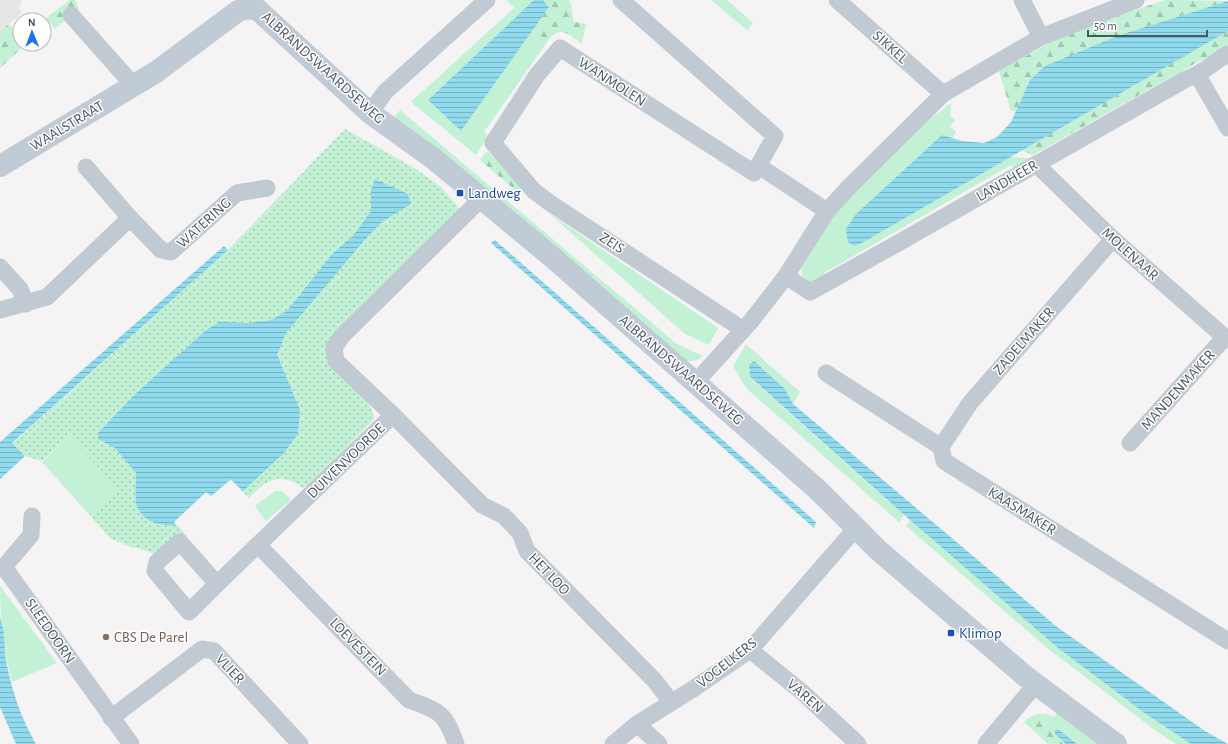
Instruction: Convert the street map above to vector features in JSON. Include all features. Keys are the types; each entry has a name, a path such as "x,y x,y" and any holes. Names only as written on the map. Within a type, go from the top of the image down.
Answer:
{"street":[{"path":"370,113 385,92 487,0"},
{"path":"621,0 775,136 758,166 827,211"},
{"name":"SIKKEL","path":"837,0 943,94"},
{"path":"1022,0 1041,37"},
{"path":"695,383 742,329 752,320 786,276 827,211 848,187 943,94 1041,37 1136,0"},
{"name":"ALBRANDSWAARDSEWEG","path":"249,3 370,113 434,159 552,256 818,490 882,553 1036,684 1116,744"},
{"name":"WAALSTRAAT","path":"0,166 156,72 249,3"},
{"path":"71,15 134,86"},
{"name":"WANMOLEN","path":"494,143 537,75 560,48 754,173 758,166"},
{"name":"LANDHEER","path":"786,276 810,292 1186,79 1198,76 1210,64 1228,54"},
{"path":"1198,76 1228,128"},
{"name":"ZEIS","path":"494,143 534,191 550,203 742,329"},
{"name":"MOLENAAR","path":"1036,164 1113,238 1226,338"},
{"name":"WATERING","path":"86,167 130,218 161,250 171,252 237,194 268,188"},
{"name":"DUIVENVOORDE","path":"217,584 393,415 336,361 334,348 342,336 482,198"},
{"path":"0,310 26,304 47,296 130,218"},
{"name":"ZADELMAKER","path":"941,447 970,403 1113,238"},
{"path":"0,267 20,289 26,304"},
{"name":"MANDENMAKER","path":"1130,443 1226,338"},
{"path":"826,374 941,447"},
{"name":"HET LOO","path":"393,415 482,505 504,516 520,533 526,551 655,681 671,702"},
{"name":"KAASMAKER","path":"941,447 944,461 1228,641"},
{"name":"SLEEDOORN","path":"32,516 31,535 4,567 131,744"},
{"name":"VOGELKERS","path":"613,744 636,724 693,689 750,650 856,528"},
{"name":"LOEVESTEIN","path":"258,545 409,700 434,709 449,723 456,744"},
{"name":"VLIER","path":"111,718 202,649 214,651 300,744"},
{"name":"VAREN","path":"750,650 802,692 858,744"},
{"path":"986,744 1036,684"},
{"path":"636,724 659,744"}],"shaded area":[{"path":"0,0 21,0 22,2 18,8 21,12 12,12 12,22 0,32"}],"green space":[{"path":"70,0 75,0 79,8 55,29 52,25 52,13"},
{"path":"507,0 534,0 428,100 461,131 529,34 545,45 484,132 488,136 476,155 411,102 514,8"},
{"path":"543,0 569,0 571,2 574,22 586,24 582,44 566,33 562,32 558,32 554,35 545,45 529,34 549,7"},
{"path":"711,0 727,0 753,23 747,30"},
{"path":"1165,0 1228,1 1120,35 1030,80 1016,111 1011,111 999,71 1053,41 1085,27"},
{"path":"9,24 12,27 12,52 17,52 0,68 0,32"},
{"path":"1228,31 1228,45 1033,155 1021,150"},
{"path":"951,103 950,116 955,120 950,127 956,131 953,138 942,135 854,246 862,243 1010,157 1027,158 1031,162 1014,170 1011,165 824,273 826,277 810,283 807,281 802,274 802,263 836,208 917,129"},
{"path":"400,110 677,344 703,356 696,361 683,361 394,117"},
{"path":"345,129 416,169 440,186 460,209 329,342 338,372 366,400 373,412 374,419 314,481 303,488 287,480 274,480 262,486 249,498 231,480 211,496 206,492 174,522 187,536 177,536 156,554 113,540 91,515 118,489 70,436 42,461 25,456 12,444 228,250"},
{"path":"487,151 526,188 524,190 516,191 480,160"},
{"path":"550,214 718,328 709,345 685,334"},
{"path":"746,344 800,392 793,404 785,389 754,361 749,365 750,378 904,515 899,522 746,388 733,366"},
{"path":"70,436 163,526 177,526 187,536 177,536 133,548 110,538 42,462"},
{"path":"275,491 282,491 291,500 266,521 255,506"},
{"path":"910,520 1058,648 1143,712 1191,744 1176,744 1156,731 1046,647 906,526"},
{"path":"0,586 57,663 12,682 3,634"},
{"path":"1057,713 1102,744 1077,744 1058,729 1054,732 1055,734 1037,714 1046,714 1054,717"},
{"path":"1037,714 1066,744 1048,744 1024,722"}],"water":[{"path":"534,0 543,0 549,7 461,131 428,100"},
{"path":"1228,1 1228,31 862,243 854,246 848,242 846,229 855,215 942,135 962,141 984,143 997,137 1011,122 1030,80 1045,66 1120,35"},
{"path":"375,179 408,194 411,204 382,222 368,236 286,333 277,355 300,410 298,434 284,453 243,491 231,479 211,496 206,492 174,522 177,526 159,524 147,519 142,515 136,504 136,473 115,448 98,439 98,433 133,396 205,331 219,322 249,323 271,320 287,311 333,253 353,236 371,211 371,190"},
{"path":"495,240 816,522 814,528 491,243"},
{"path":"224,246 228,250 12,443 25,456 0,479 0,442"},
{"path":"754,361 785,389 793,404 1057,627 1205,731 1228,744 1191,744 1143,712 1058,648 910,520 750,377 749,365"},
{"path":"0,617 4,633 6,660 14,692 21,714 36,744 16,744 0,707"},
{"path":"1058,729 1077,744 1066,744 1055,734 1055,730"}],"place":[{"name":"Landweg","path":"460,193"},
{"name":"Klimop","path":"951,633"},
{"name":"CBS De Parel","path":"106,637"}]}
